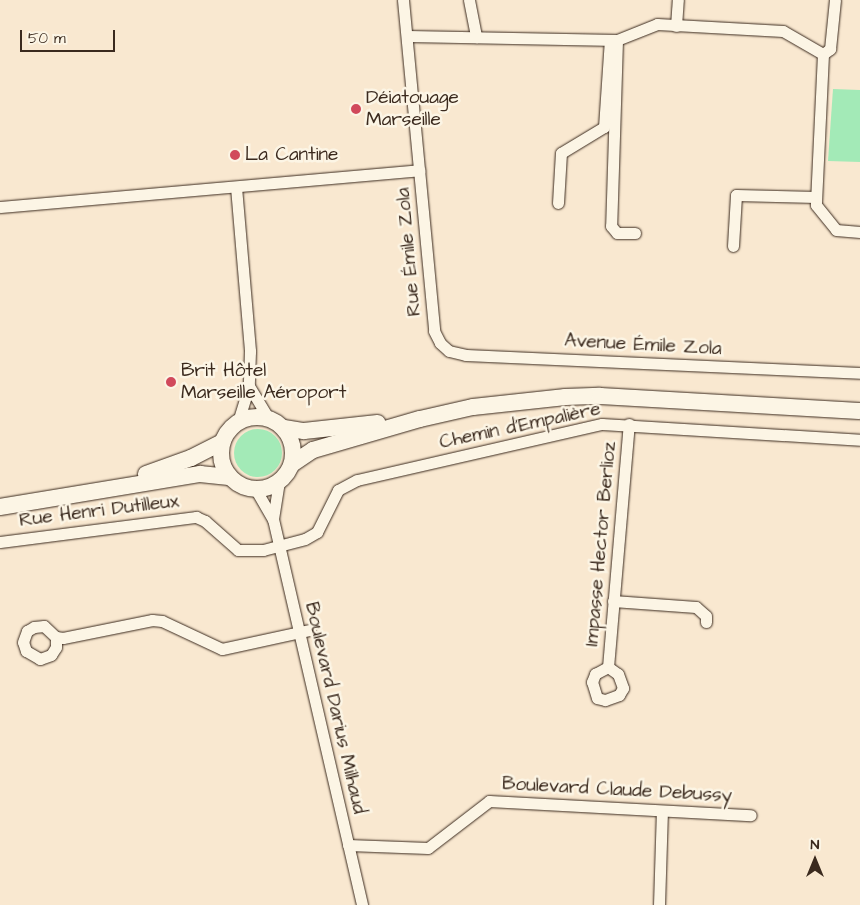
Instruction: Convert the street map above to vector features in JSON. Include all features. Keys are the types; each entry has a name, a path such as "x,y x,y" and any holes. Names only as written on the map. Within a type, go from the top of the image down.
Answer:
{"main road":[{"path":"222,442 220,454 229,477 237,484 256,490 279,482 292,464 313,450 420,419 474,407 600,396 860,411"},
{"path":"85,491 164,469 222,442 238,422 250,418 269,419 284,428 304,431 420,419"},
{"path":"284,428 293,445 292,464"},
{"path":"0,507 85,491 200,474 229,477"}],"street":[{"name":"Rue Émile Zola","path":"403,0 408,36 434,331"},
{"path":"469,0 476,37"},
{"path":"676,26 678,0"},
{"path":"823,54 830,49 835,0"},
{"path":"408,36 614,40 657,24 783,31 823,54"},
{"path":"558,203 561,153 604,127 614,40"},
{"path":"614,40 611,226 617,233 635,233"},
{"path":"823,54 816,205 836,230 860,232"},
{"path":"0,207 420,170"},
{"path":"236,187 250,351 249,386 238,422"},
{"path":"733,246 736,195 816,197"},
{"name":"Avenue Émile Zola","path":"434,331 440,343 449,350 466,355 860,372"},
{"path":"249,386 269,419"},
{"name":"Chemin d'Empalière","path":"280,546 317,532 338,490 357,480 602,424 629,424 860,440"},
{"name":"Impasse Hector Berlioz","path":"608,667 629,424"},
{"name":"Boulevard Darius Milhaud","path":"273,519 279,482"},
{"name":"Boulevard Darius Milhaud","path":"256,490 273,519 305,631 362,905"},
{"name":"Rue Henri Dutilleux","path":"0,542 185,517 205,521 238,550 248,552 280,546"},
{"path":"613,601 696,608 706,616 706,622"},
{"path":"56,637 152,620 171,624 211,646 222,649 305,631"},
{"name":"Boulevard Claude Debussy","path":"348,845 428,848 489,801 752,815"},
{"path":"658,905 662,811"}],"green space":[{"path":"833,89 860,90 860,162 828,161"},
{"path":"253,429 263,429 275,436 282,448 282,458 275,470 263,477 253,477 245,473 238,466 234,458 234,448 238,440 245,433"}],"place":[{"name":"Déiatouage Marseille","path":"356,109"},
{"name":"La Cantine","path":"235,155"},
{"name":"Brit Hôtel Marseille Aéroport","path":"171,382"}]}
